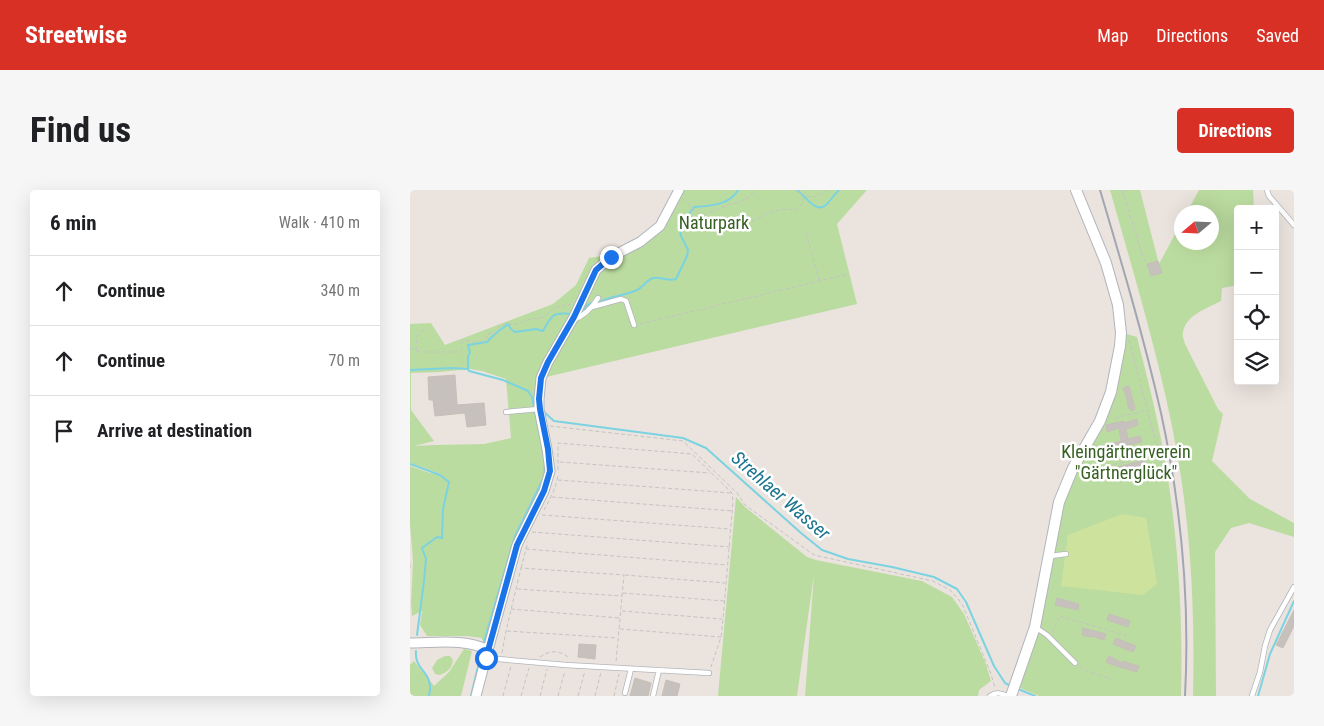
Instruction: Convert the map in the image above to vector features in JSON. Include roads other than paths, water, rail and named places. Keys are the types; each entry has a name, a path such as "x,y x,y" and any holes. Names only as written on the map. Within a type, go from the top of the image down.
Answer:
{"street":[{"path":"1012,692 1035,627 1060,502 1073,468 1100,421 1111,392 1120,346 1118,305 1106,263 1076,190"},
{"path":"476,696 484,650 517,545 544,491 550,471 548,449 536,409 541,378 596,270 611,257 640,242 660,226 681,194"},
{"path":"410,642 466,643 484,650"}],"lane":[{"path":"1267,190 1269,196 1294,224"},
{"path":"575,314 581,317 594,303 621,299 626,301 634,325"},
{"path":"506,412 536,409"},
{"path":"1048,556 1066,554"},
{"path":"1252,696 1270,630 1294,587"},
{"path":"1035,627 1075,663"},
{"path":"484,650 501,660 709,673"},
{"path":"625,693 631,668"},
{"path":"653,696 659,670"},
{"path":"990,696 996,693 1012,692"}],"waterway":[{"path":"584,312 586,306 591,303 596,304 606,299 637,290 653,278 676,279 688,250 680,230 691,211 694,207 725,202 738,190"},
{"path":"797,190 810,203 818,207 826,205 839,190"},
{"path":"468,368 468,356 470,353 468,345 487,342 508,324 515,332 536,329 543,331 554,315 561,313 573,314"},
{"path":"410,370 468,369 469,371 503,380 528,391 532,397 541,440"},
{"name":"Strehlaer Wasser","path":"544,412 554,421 683,438 706,448 822,550 848,559 934,577 957,589 966,602 994,666 1005,683 1011,686"},
{"path":"483,645 515,536 544,477 545,461"},
{"path":"410,464 440,475 449,482 443,509 442,538 437,537 422,548 426,559 417,635"},
{"path":"1258,696 1270,654 1294,601"},
{"path":"471,696 482,650"},
{"path":"416,651 418,663 429,681 429,696"},
{"name":"Strehlaer Wasser","path":"1018,689 1035,696"}],"railway":[{"path":"1100,190 1147,357 1161,413 1174,483 1185,589 1185,696"}],"park label":[{"name":"Naturpark","path":"714,223"},
{"name":"Kleingärtnerverein \"Gärtnerglück\"","path":"1126,462"}]}
